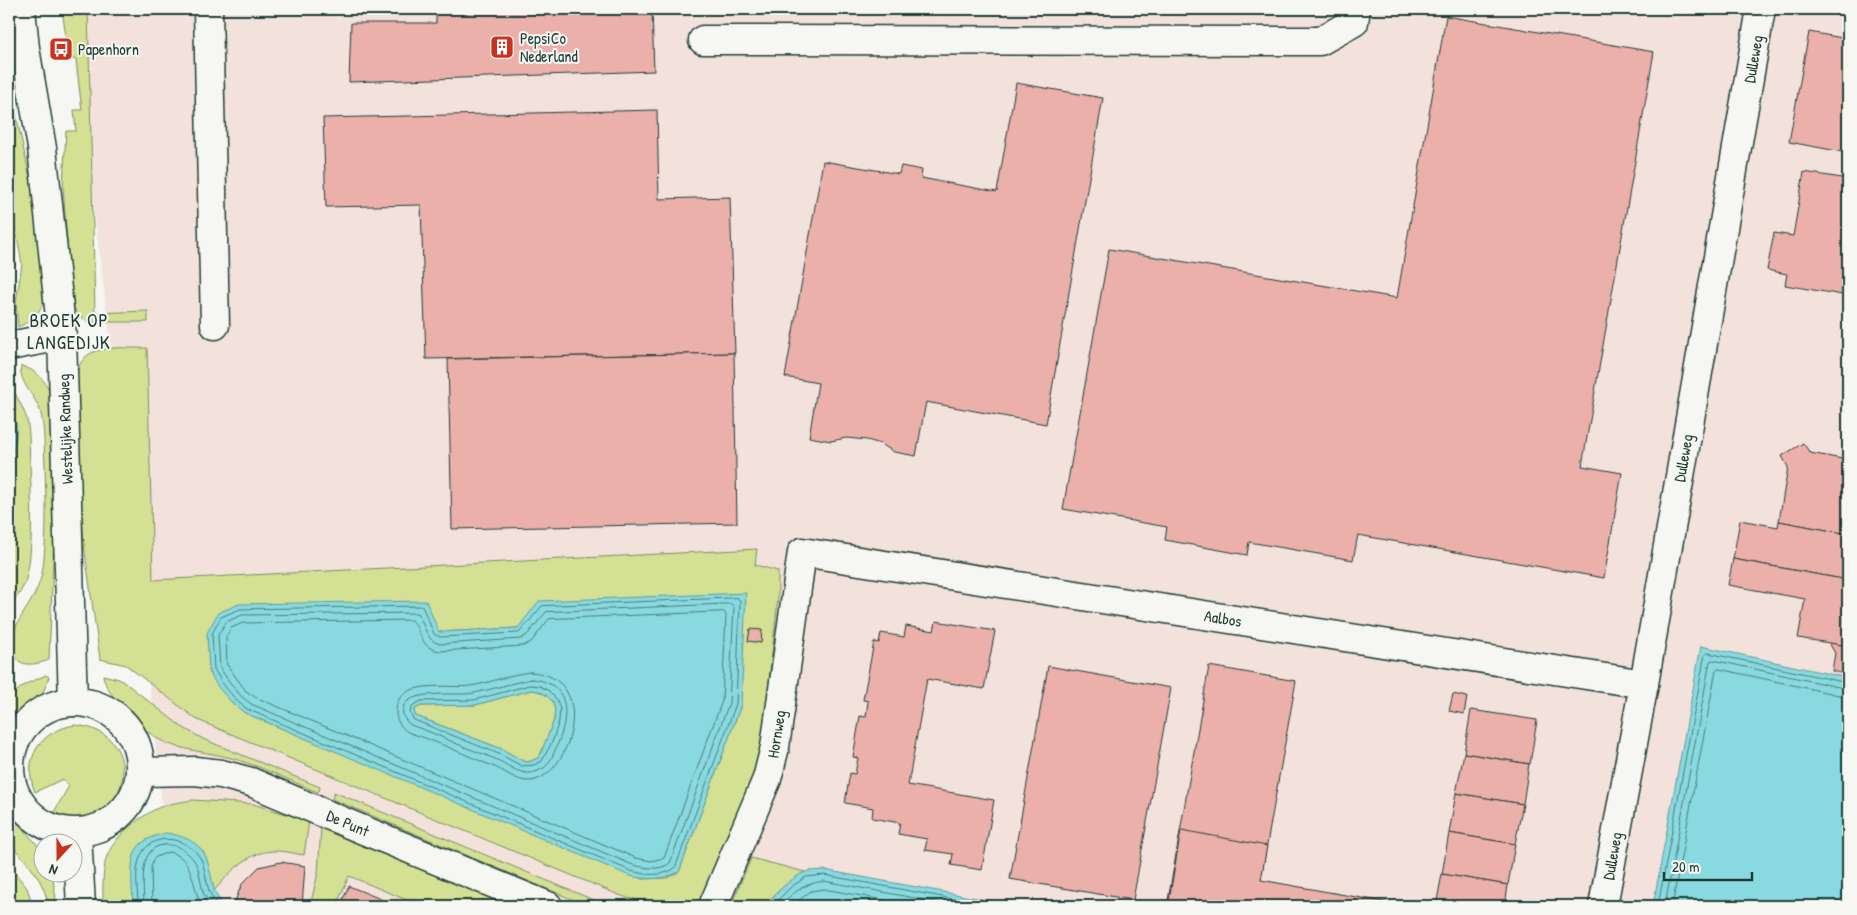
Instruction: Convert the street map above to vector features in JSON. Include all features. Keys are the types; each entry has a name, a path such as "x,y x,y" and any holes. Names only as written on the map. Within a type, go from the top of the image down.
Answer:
{"street":[{"name":"Westelijke Randweg","path":"21,9 25,48 42,148 62,336 73,702"},
{"path":"208,9 215,325"},
{"path":"703,40 1320,40 1354,22 1356,9"},
{"name":"Dulleweg","path":"1603,906 1644,684 1761,9"},
{"path":"9,346 62,336"},
{"name":"Aalbos","path":"802,552 1644,684"},
{"name":"Hornweg","path":"713,906 767,779 775,747 802,552"},
{"path":"66,832 54,830 35,819 21,804 11,784 9,763 13,745 21,729 34,715 50,706 73,702 87,702 105,709 121,720 133,735 139,753 141,772 137,791 127,808 113,822 95,830 82,833"},
{"name":"De Punt","path":"141,772 195,771 221,774 251,782 548,906"},
{"path":"80,882 81,906"}],"shaded area":[{"path":"68,9 1848,9 1848,906 172,906 129,484"}],"green space":[{"path":"62,9 88,9 95,313 148,311 148,322 88,322 77,314 74,308 69,271 63,185 66,131 76,131 74,110 82,110 76,59 69,59"},
{"path":"1047,9 1176,9 1176,10 1051,11"},
{"path":"9,83 32,187 45,296 44,302 36,315 18,327 16,302 22,264 9,192"},
{"path":"115,348 147,348 153,580 757,549 755,565 778,571 778,599 760,761 703,903 699,906 688,906 661,901 631,899 619,895 196,719 126,665 100,659 84,545 77,374 80,363 86,356 94,352","holes":["223,611 439,632 518,628 741,705 679,872 667,878 643,879 245,713 225,694 209,672 218,613"]},
{"path":"21,366 26,367 39,376 50,392 55,512 49,660 33,664 20,662 17,659 13,651 12,642 17,624 38,587 42,571 46,524 42,420 39,408 22,378"},
{"path":"9,378 28,425 32,525 30,558 24,585 9,608 9,540 13,525 12,460 16,431 13,417 9,420"},
{"path":"46,675 49,677 43,693 9,729 9,697 26,684"},
{"path":"103,675 119,679 182,727 203,739 320,787 319,791 317,792 242,761 194,751 160,740 144,729 117,702 105,683"},
{"path":"531,690 546,695 553,702 555,710 554,720 541,753 538,758 528,762 502,749 416,716 414,712 415,709 421,706 475,705"},
{"path":"75,725 100,732 116,747 122,765 121,784 113,801 98,813 78,818 54,812 69,786 63,779 35,792 31,780 31,768 37,748 52,733"},
{"path":"334,792 608,906 588,906 332,799"},
{"path":"193,800 253,804 309,821 304,855 277,851 258,854 241,863 214,891 205,856 154,836 138,847 133,863 133,906 103,906 103,877 106,859 114,843 127,829 158,808"},
{"path":"9,813 32,839 32,869 28,864 9,843"},
{"path":"321,828 508,906 421,906 349,876 336,906 310,906 318,873"},
{"path":"751,858 805,872 778,891 766,906 731,906"},
{"path":"9,865 27,888 33,906 21,906 16,902 9,906"},
{"path":"40,882 53,882 57,906 48,906"}],"water":[{"path":"13,417 16,426 12,459 14,521 9,540 9,420"},
{"path":"746,593 741,705 679,872 655,879 630,876 245,713 233,704 218,687 209,672 207,633 218,613 239,604 426,601 439,632 518,628 539,601","holes":["531,690 546,695 553,702 555,710 554,720 538,758 528,762 502,749 416,716 414,712 415,709 421,706 475,705"]},
{"path":"1701,646 1848,678 1848,906 1653,906"},
{"path":"166,833 178,835 195,843 203,852 209,865 214,889 223,906 133,906 132,867 135,853 144,842"},
{"path":"824,870 1019,906 766,906 783,887 800,874 807,871"}],"building":[{"name":"PepsiCo Nederland","path":"436,9 652,9 654,71 349,82 351,23 436,23"},
{"path":"1446,16 1654,52 1582,466 1622,473 1604,578 1358,535 1353,560 1249,542 1247,555 1165,540 1167,527 1063,509 1109,249 1397,298"},
{"path":"1809,32 1848,39 1848,153 1789,142"},
{"path":"1016,83 1103,98 1046,424 926,402 916,456 894,452 881,444 867,440 846,438 831,441 809,437 818,383 785,377 823,161 899,174 901,166 922,170 921,178 997,192"},
{"path":"657,110 659,199 730,197 735,353 426,359 421,205 326,207 323,118"},
{"path":"1804,172 1848,179 1848,296 1785,285 1787,274 1767,270 1774,233 1793,236"},
{"path":"734,353 737,523 452,529 448,359"},
{"path":"1803,443 1810,453 1848,460 1848,534 1779,521 1788,467 1782,456"},
{"path":"1740,520 1778,527 1779,521 1848,534 1848,580 1733,559"},
{"path":"1733,559 1848,580 1848,646 1798,638 1805,599 1728,585"},
{"path":"936,621 995,631 984,689 927,679 908,785 994,800 982,870 951,865 953,854 925,850 927,839 898,834 900,823 872,818 873,808 845,803 850,773 855,774 858,758 853,757 860,716 866,717 868,701 863,700 874,642 879,643 881,633 904,637 906,626 934,631"},
{"path":"750,629 762,630 761,643 748,641"},
{"path":"1829,643 1848,646 1848,675 1832,671 1835,653"},
{"path":"1048,666 1171,688 1133,900 1010,879"},
{"path":"1209,666 1296,681 1256,906 1167,906"},
{"path":"1453,694 1467,697 1464,714 1449,711"},
{"path":"1471,710 1537,720 1530,764 1464,753"},
{"path":"1464,753 1529,764 1523,804 1456,793"},
{"path":"1456,793 1523,804 1515,844 1449,833"},
{"path":"1181,830 1267,846 1261,880 1407,906 1168,906"},
{"path":"1449,833 1515,844 1508,885 1442,874"},
{"path":"281,862 305,866 302,906 233,906 242,884 259,867"},
{"path":"1442,874 1508,885 1505,906 1436,906"},
{"path":"349,886 395,905 340,906"}],"place":[{"name":"PepsiCo Nederland","path":"502,47"},
{"name":"Papenhorn","path":"61,49"}],"district":[{"name":"BROEK OP LANGEDIJK","path":"69,331"}]}
